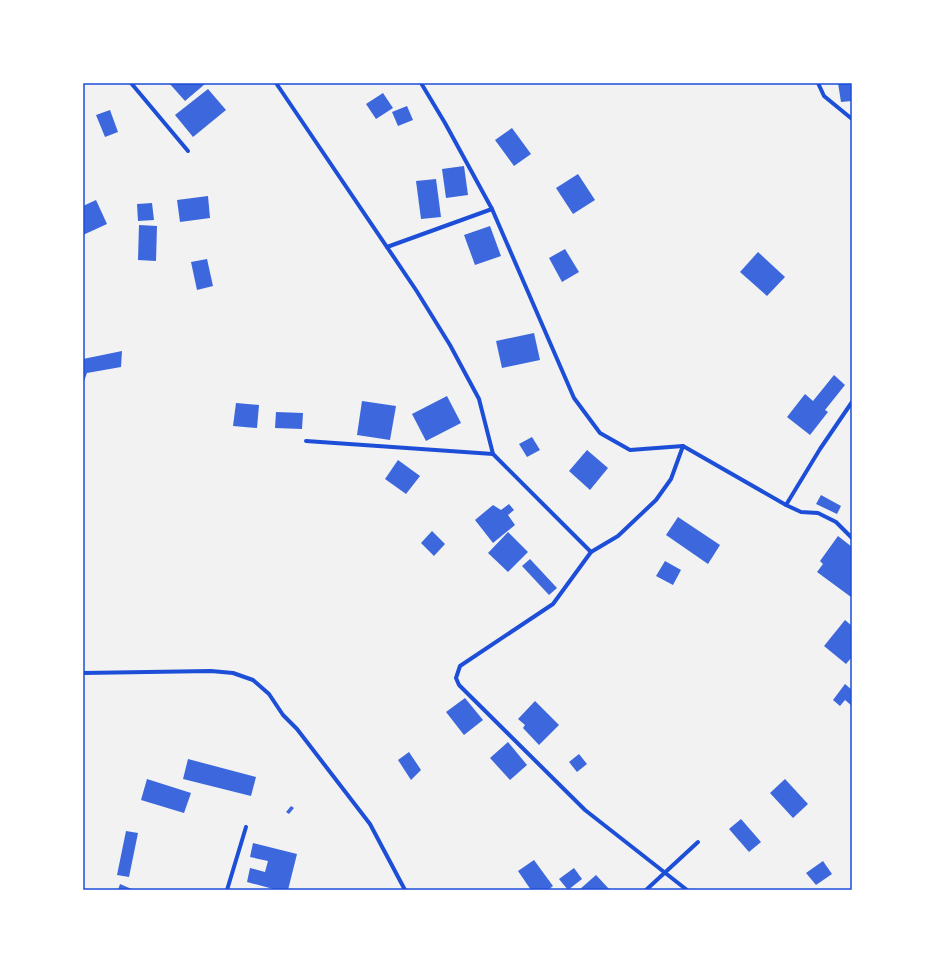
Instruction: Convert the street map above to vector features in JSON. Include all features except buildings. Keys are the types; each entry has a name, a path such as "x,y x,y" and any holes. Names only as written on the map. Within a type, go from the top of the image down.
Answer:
{"street":[{"path":"131,83 188,151"},
{"path":"276,83 387,247 450,345 478,399 493,454 592,552"},
{"path":"421,83 445,123 492,209 574,398 600,433 630,450 683,446 786,505 801,512 818,512 836,522 852,538"},
{"path":"818,83 824,96 852,119"},
{"path":"387,247 492,209"},
{"path":"786,505 820,449 852,402"},
{"path":"306,441 493,454"},
{"path":"683,446 671,479 656,500 618,536 592,552 552,604 460,666 456,678 459,685 584,810 687,890"},
{"path":"83,673 210,671 233,673 253,680 269,694 283,716 297,729 370,824 405,890"},
{"path":"227,890 246,828"},
{"path":"646,890 698,842"}]}
